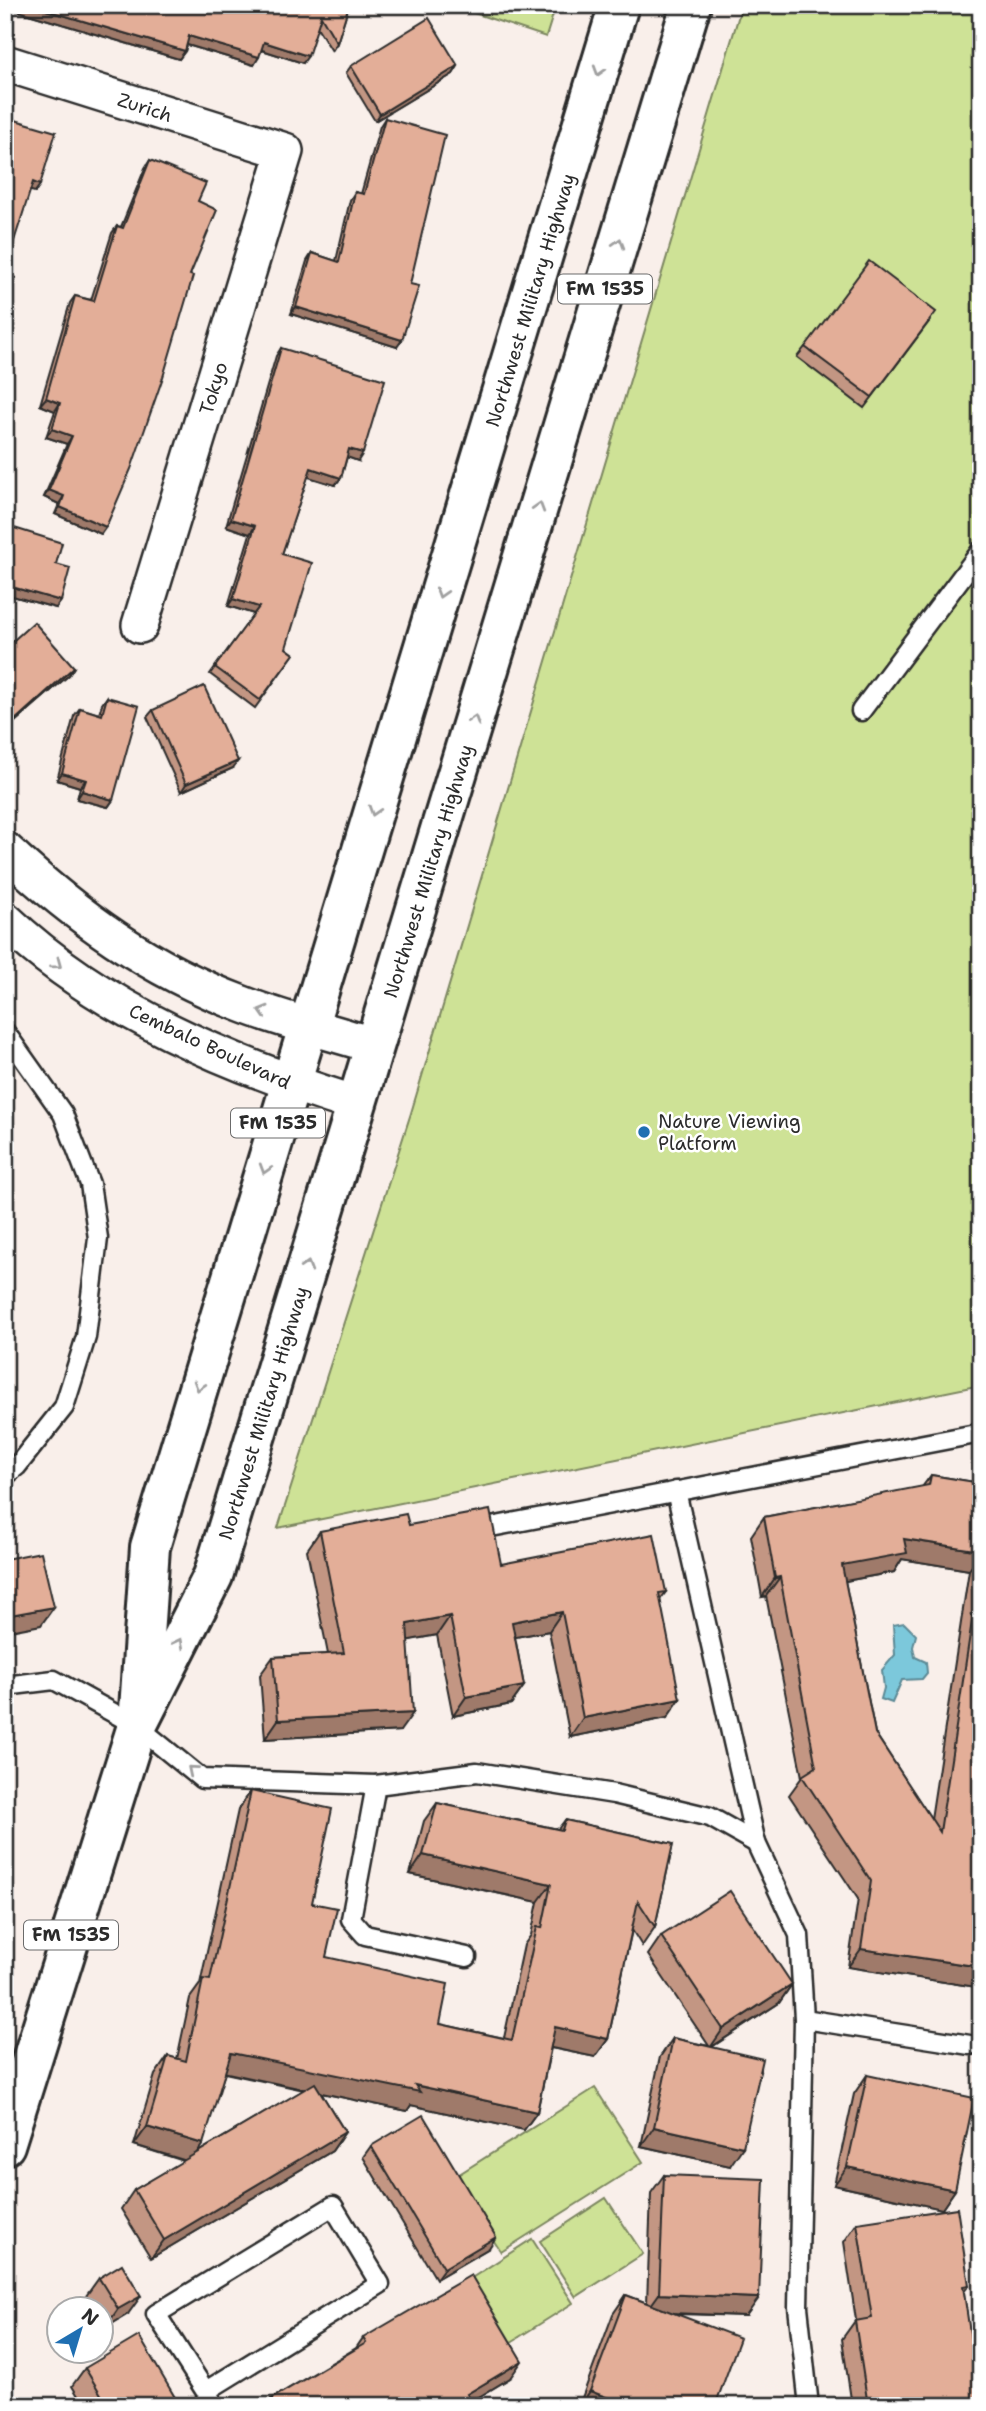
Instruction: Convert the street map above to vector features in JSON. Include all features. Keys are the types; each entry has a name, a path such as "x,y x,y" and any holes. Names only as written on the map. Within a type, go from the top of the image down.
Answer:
{"main road":[{"name":"Northwest Military Highway","path":"138,1726 150,1547 619,5"},
{"name":"Northwest Military Highway","path":"5,2145 12,2100 138,1726 213,1576 691,5"}],"street":[{"name":"Zurich","path":"5,63 285,151"},
{"name":"Tokyo","path":"140,625 285,151"},
{"path":"5,850 46,889 93,927 169,972 243,1005 375,1046"},
{"path":"8,928 46,889"},
{"name":"Cembalo Boulevard","path":"8,928 60,967 135,1013 197,1044 290,1084 356,1104"}],"lane":[{"path":"861,711 981,551"},
{"path":"5,1032 62,1114 90,1184 98,1238 86,1337 64,1407 17,1466 5,1476"},
{"path":"491,1527 981,1433"},
{"path":"677,1491 756,1843 799,1935 804,2019 798,2306 809,2406"},
{"path":"5,1686 54,1679 138,1726 202,1779 376,1785 477,1772 614,1794 710,1816 756,1843"},
{"path":"376,1785 351,1919 365,1935 467,1957"},
{"path":"804,2019 970,2045"},
{"path":"333,2207 380,2284 210,2398 156,2314 333,2207"}],"green space":[{"path":"450,5 556,5 546,37"},
{"path":"742,5 981,5 981,1385 278,1528 411,1113"},
{"path":"595,2088 643,2162 501,2252 453,2178"},
{"path":"606,2198 643,2254 576,2297 540,2241"},
{"path":"532,2239 573,2303 508,2344 467,2281"}],"water":[{"path":"904,1623 916,1635 913,1647 915,1657 926,1662 927,1673 922,1679 902,1680 892,1703 881,1699 884,1688 882,1670 895,1655 893,1625"}],"building":[{"path":"29,5 349,5 337,43 321,16 308,56 264,42 259,57 189,36 185,51"},
{"path":"429,18 458,66 380,114 351,66"},
{"path":"5,117 56,132 40,185 33,182 5,269"},
{"path":"385,118 445,135 410,284 419,286 402,340 296,307 312,253 339,262 355,192 364,194"},
{"path":"150,160 206,183 198,201 217,210 190,275 193,276 163,377 131,469 106,527 60,507 64,496 49,490 72,436 52,429 60,403 46,398 75,296 94,301 117,226 123,228"},
{"path":"869,261 936,312 872,397 805,347"},
{"path":"5,273 15,277 5,306"},
{"path":"281,348 385,380 363,453 349,449 341,478 311,468 282,554 312,563 286,648 294,654 260,700 215,667 259,607 233,599 255,526 231,519"},
{"path":"11,527 62,543 56,564 70,568 61,601 5,585 5,548"},
{"path":"34,622 74,667 14,721 5,711 5,648"},
{"path":"204,686 238,761 186,784 153,710"},
{"path":"107,697 139,706 113,800 82,791 86,780 62,773 80,708 102,715"},
{"path":"5,1393 10,1416 5,1417"},
{"path":"931,1475 981,1483 981,1551 904,1539 907,1553 842,1565 875,1733 940,1832 981,1562 981,1967 861,1949 871,1881 802,1776 816,1767 780,1577 775,1578 764,1517 929,1485"},
{"path":"490,1510 501,1564 654,1534 666,1592 659,1593 680,1699 583,1718 562,1612 512,1622 524,1686 466,1697 450,1616 407,1624 413,1713 278,1720 273,1657 344,1653 320,1531 406,1514 409,1525"},
{"path":"41,1552 54,1607 5,1616 5,1559"},
{"path":"251,1791 332,1809 312,1903 337,1908 326,1957 448,1984 440,2024 512,2040 537,1927 542,1928 551,1884 423,1855 437,1803 562,1830 565,1820 673,1844 655,1927 638,1901 608,2039 555,2027 537,2112 415,2085 420,2092 231,2053 203,2144 147,2127 168,2056 186,2061 203,1979 210,1980"},
{"path":"730,1891 792,1984 723,2029 661,1936"},
{"path":"673,2038 763,2059 743,2147 654,2127"},
{"path":"867,2075 974,2098 955,2190 847,2167"},
{"path":"315,2083 345,2132 164,2240 134,2190"},
{"path":"423,2115 496,2237 444,2268 371,2146"},
{"path":"664,2175 764,2179 759,2298 659,2294"},
{"path":"957,2208 969,2285 963,2286 980,2400 944,2406 868,2406 855,2321 872,2318 857,2223"},
{"path":"122,2264 141,2296 118,2309 116,2296 110,2296 99,2278"},
{"path":"471,2275 522,2361 467,2394 475,2406 275,2406 271,2399 366,2343 363,2338"},
{"path":"626,2295 740,2338 715,2406 630,2406 590,2391"},
{"path":"139,2336 180,2406 108,2406 85,2368 116,2366 116,2350"}],"place":[{"name":"Nature Viewing Platform","path":"644,1132"}]}
